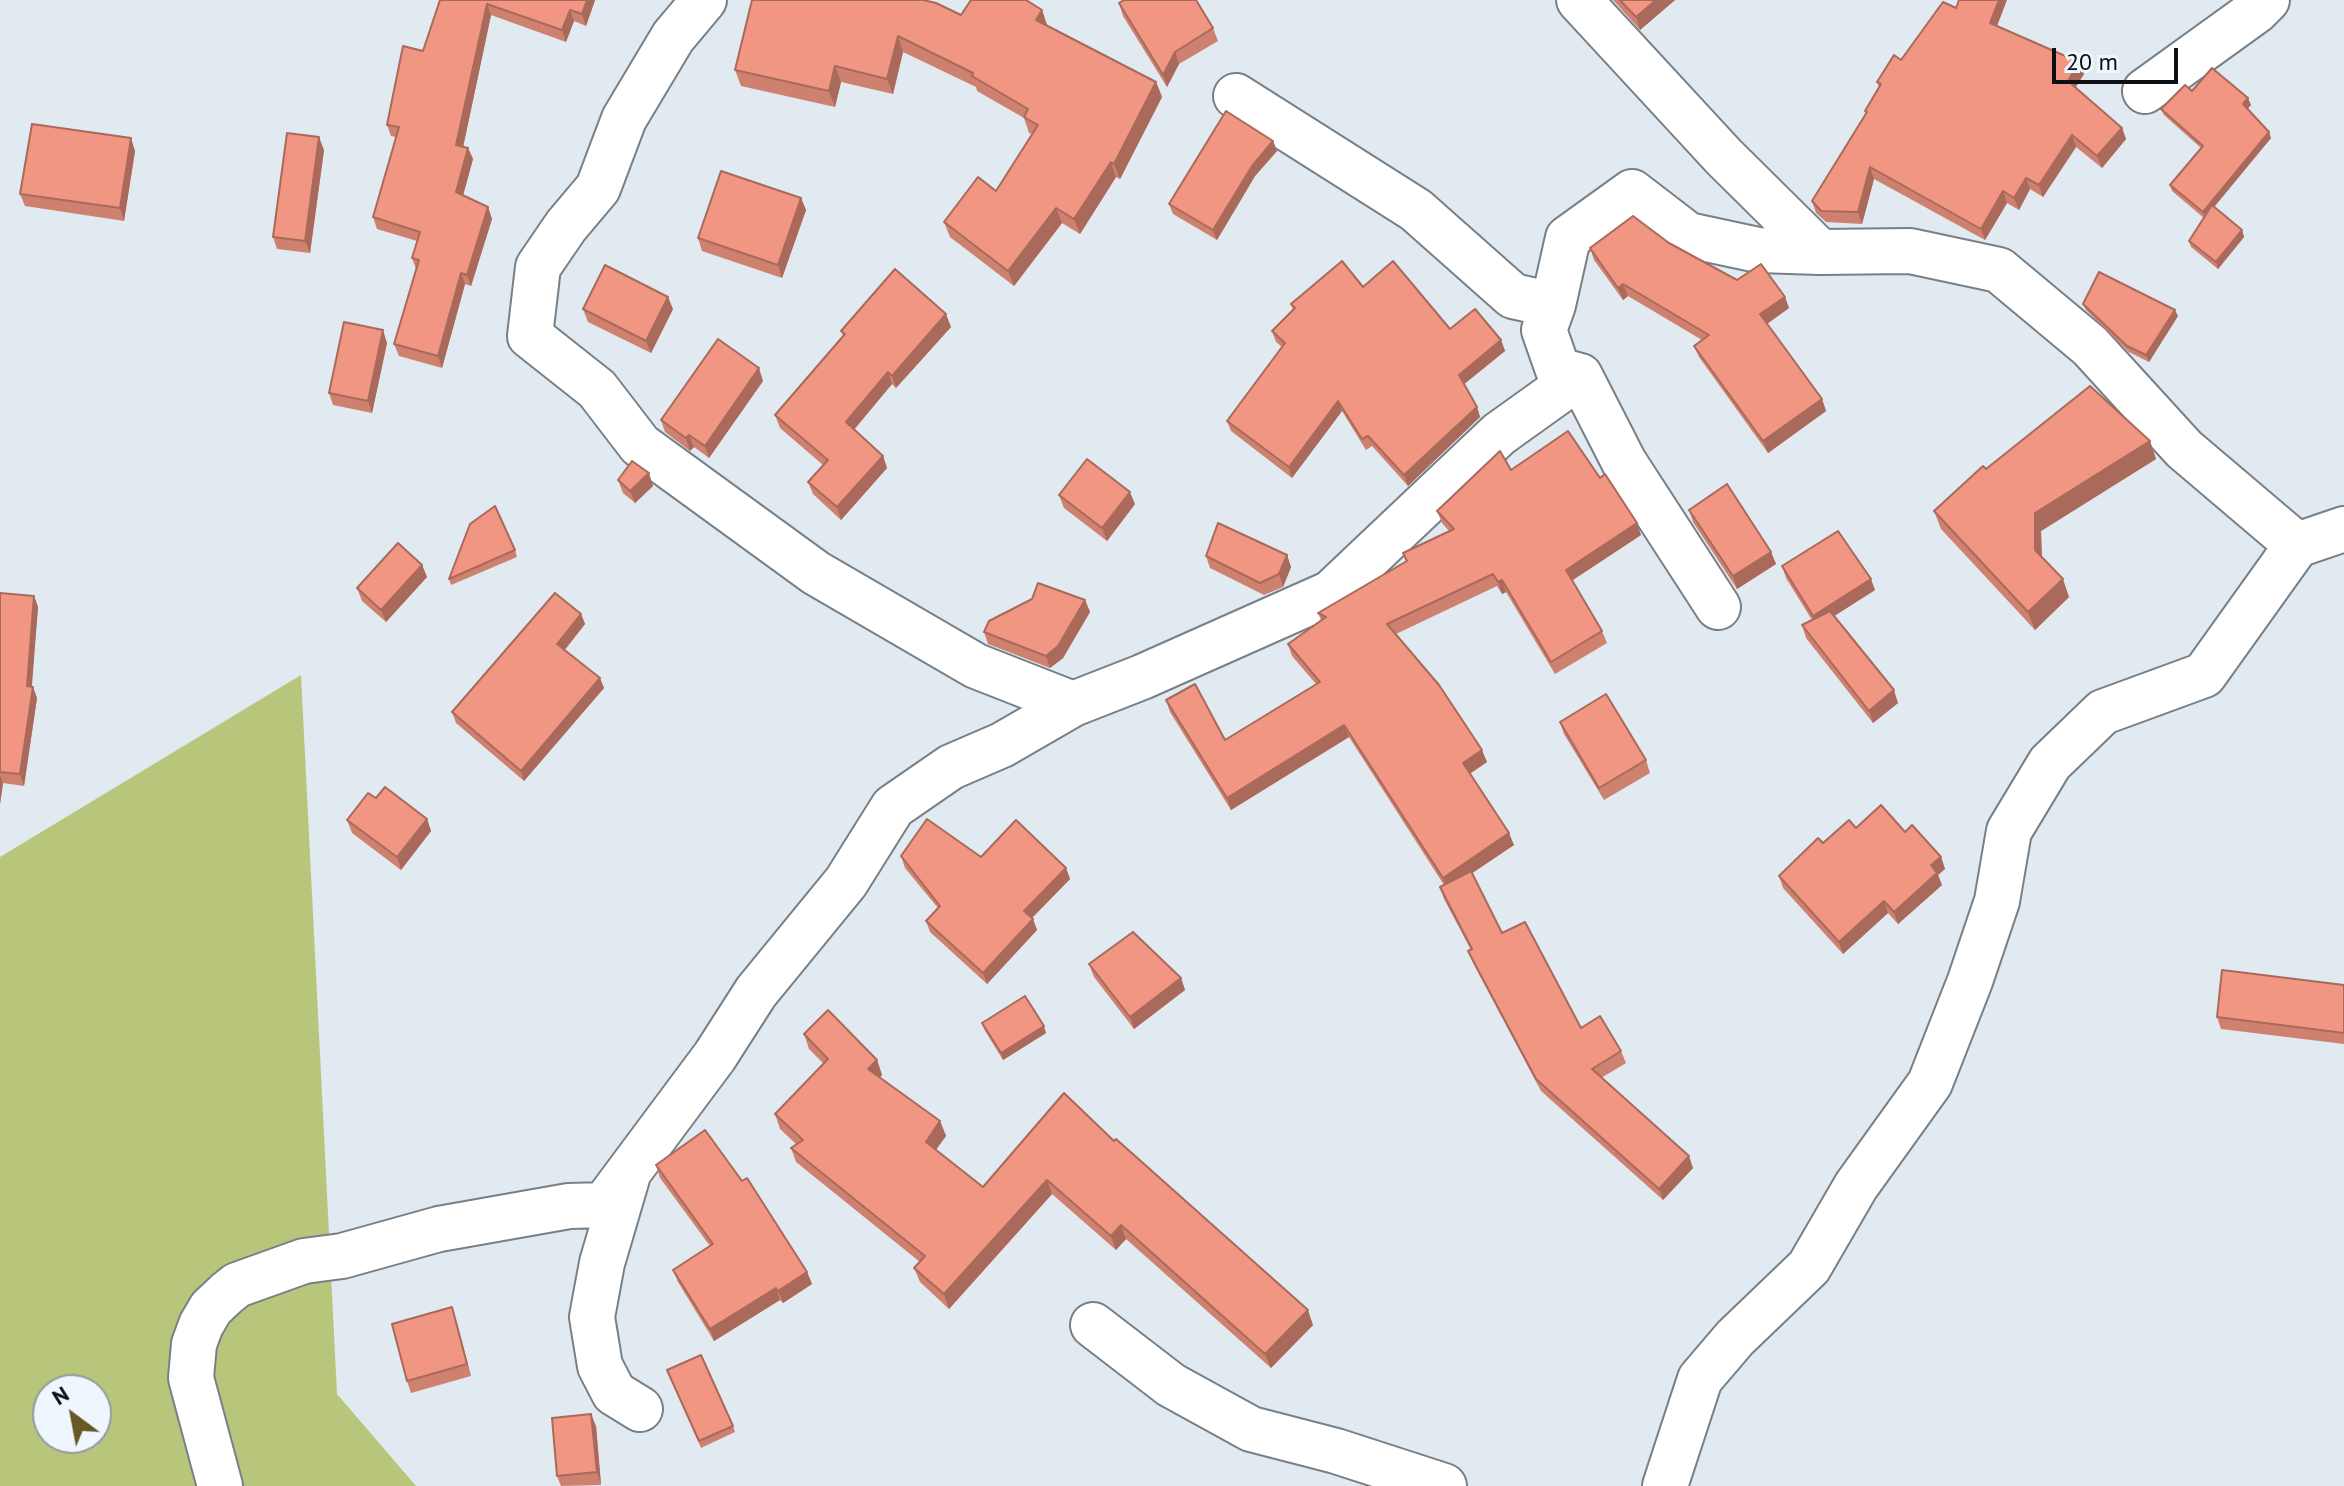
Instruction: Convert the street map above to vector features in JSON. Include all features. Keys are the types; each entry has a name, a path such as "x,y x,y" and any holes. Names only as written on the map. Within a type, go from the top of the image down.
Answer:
{"street":[{"path":"704,0 673,37 624,119 598,188 566,226 538,267 530,336 597,389 640,445 816,573 976,666 1073,704"},
{"path":"1579,0 1724,157 1820,252"},
{"path":"2145,91 2267,0"},
{"path":"1236,96 1416,210 1513,296 1553,305"},
{"path":"1718,607 1624,462 1580,376 1558,370 1544,330 1568,238 1632,192 1688,235 1758,250 1910,251 1999,270 2090,346 2184,449 2297,545"},
{"path":"220,1486 191,1378 194,1344 201,1325 211,1308 227,1293 237,1285 304,1261 342,1256 439,1229 569,1206 604,1205 715,1056 756,992 846,882 893,807 951,767 1002,745 1073,704 1142,677 1331,593 1499,434 1580,376"},
{"path":"1665,1486 1700,1379 1735,1338 1809,1267 1856,1186 1930,1083 1997,901 2009,831 2050,763 2103,712 2204,675 2297,545 2344,529"},
{"path":"629,1172 602,1263 592,1317 600,1366 614,1393 640,1409"},
{"path":"1093,1325 1171,1385 1251,1429 1336,1451 1444,1486"}],"green space":[{"path":"301,675 337,1394 416,1486 0,1486 0,857"}],"building":[{"path":"440,0 587,0 582,14 570,10 562,30 487,4 456,145 468,148 456,192 488,207 467,275 461,273 438,356 394,344 419,260 412,258 420,232 373,217 399,127 387,125 403,46 423,51"},
{"path":"752,0 923,0 961,15 971,0 1026,0 1042,10 1036,20 1156,82 1114,164 1111,162 1074,219 1056,208 1008,271 944,222 978,177 996,191 1038,125 1024,117 1028,109 972,76 973,73 898,36 887,79 835,66 829,91 735,70"},
{"path":"1124,0 1196,0 1213,28 1175,52 1163,75 1119,3"},
{"path":"1620,0 1656,0 1636,17"},
{"path":"1959,0 1999,0 1990,23 2079,62 2068,81 2122,128 2097,156 2072,135 2039,185 2026,178 2014,198 2003,191 1981,229 1870,167 1858,212 1821,211 1812,201 1867,112 1881,84 1877,82 1894,55 1901,60 1943,2 1956,8"},
{"path":"2212,68 2248,98 2243,104 2269,132 2203,212 2170,185 2203,146 2161,109 2185,85 2192,91"},
{"path":"1226,111 1273,141 1252,166 1213,230 1169,204"},
{"path":"32,124 131,138 120,208 20,194"},
{"path":"287,133 319,137 305,241 273,237"},
{"path":"721,171 801,198 778,265 698,238"},
{"path":"2212,205 2242,230 2216,262 2189,241"},
{"path":"1633,216 1669,243 1737,280 1761,264 1785,297 1760,314 1822,399 1763,441 1694,346 1709,335 1623,284 1618,288 1590,248"},
{"path":"1342,261 1363,287 1393,261 1450,329 1475,309 1501,340 1459,375 1477,407 1404,475 1368,436 1362,439 1338,401 1289,467 1227,421 1285,343 1272,331 1295,308 1291,304"},
{"path":"605,265 668,297 646,341 583,309"},
{"path":"895,269 946,314 892,376 888,372 846,422 883,456 837,507 808,482 828,460 775,415 845,334 841,331"},
{"path":"2099,272 2175,310 2146,355 2127,346 2083,304"},
{"path":"344,322 383,330 368,401 329,393"},
{"path":"718,339 759,368 705,446 689,435 686,438 661,420"},
{"path":"2090,386 2150,441 2035,513 2035,550 2063,579 2028,612 1934,511 1983,466 1986,469"},
{"path":"1568,431 1600,478 1605,474 1637,523 1566,570 1602,631 1551,662 1502,580 1498,582 1493,574 1387,624 1439,685 1482,750 1463,763 1509,833 1443,878 1344,725 1227,798 1166,700 1195,684 1225,740 1320,682 1288,644 1326,617 1318,613 1407,561 1403,553 1454,529 1437,511 1500,451 1511,470"},
{"path":"1087,459 1130,492 1102,528 1059,495"},
{"path":"632,461 649,473 630,491 618,480"},
{"path":"1727,484 1771,552 1733,576 1689,510"},
{"path":"495,506 515,550 449,579 470,524"},
{"path":"1218,523 1287,555 1279,574 1260,583 1206,556"},
{"path":"1838,531 1871,579 1813,616 1782,566"},
{"path":"398,543 422,565 381,610 357,588"},
{"path":"1038,583 1085,600 1058,646 1046,656 984,632 989,621 1032,599"},
{"path":"0,593 34,596 27,686 33,687 20,774 0,772"},
{"path":"555,593 581,614 557,644 600,678 521,771 452,712"},
{"path":"1830,611 1894,690 1869,711 1802,625"},
{"path":"1606,694 1646,760 1599,788 1560,722"},
{"path":"385,787 427,819 397,857 347,820 368,793 376,798"},
{"path":"1881,805 1905,832 1912,825 1941,857 1931,865 1937,873 1894,912 1884,901 1839,942 1779,876 1818,838 1823,843 1849,820 1856,828"},
{"path":"927,819 981,857 1016,820 1066,868 1024,911 1033,919 983,973 926,921 940,906 901,856"},
{"path":"1471,871 1502,933 1525,922 1581,1028 1600,1016 1621,1051 1592,1069 1689,1156 1659,1189 1536,1079 1468,951 1472,949 1440,887"},
{"path":"1133,932 1181,978 1130,1017 1089,964"},
{"path":"2222,970 2344,985 2344,1033 2217,1017"},
{"path":"1025,996 1044,1026 1001,1053 982,1023"},
{"path":"828,1010 877,1060 868,1069 940,1121 926,1142 983,1187 1064,1093 1114,1141 1116,1139 1308,1310 1265,1354 1121,1225 1111,1236 1047,1180 944,1294 914,1268 925,1256 791,1148 803,1140 775,1114 828,1059 804,1034"},
{"path":"705,1130 742,1181 747,1178 807,1272 710,1329 673,1270 713,1244 656,1165"},
{"path":"452,1307 467,1364 407,1381 392,1324"},
{"path":"701,1355 733,1426 699,1441 667,1370"},
{"path":"591,1414 597,1472 557,1476 552,1418"}]}
